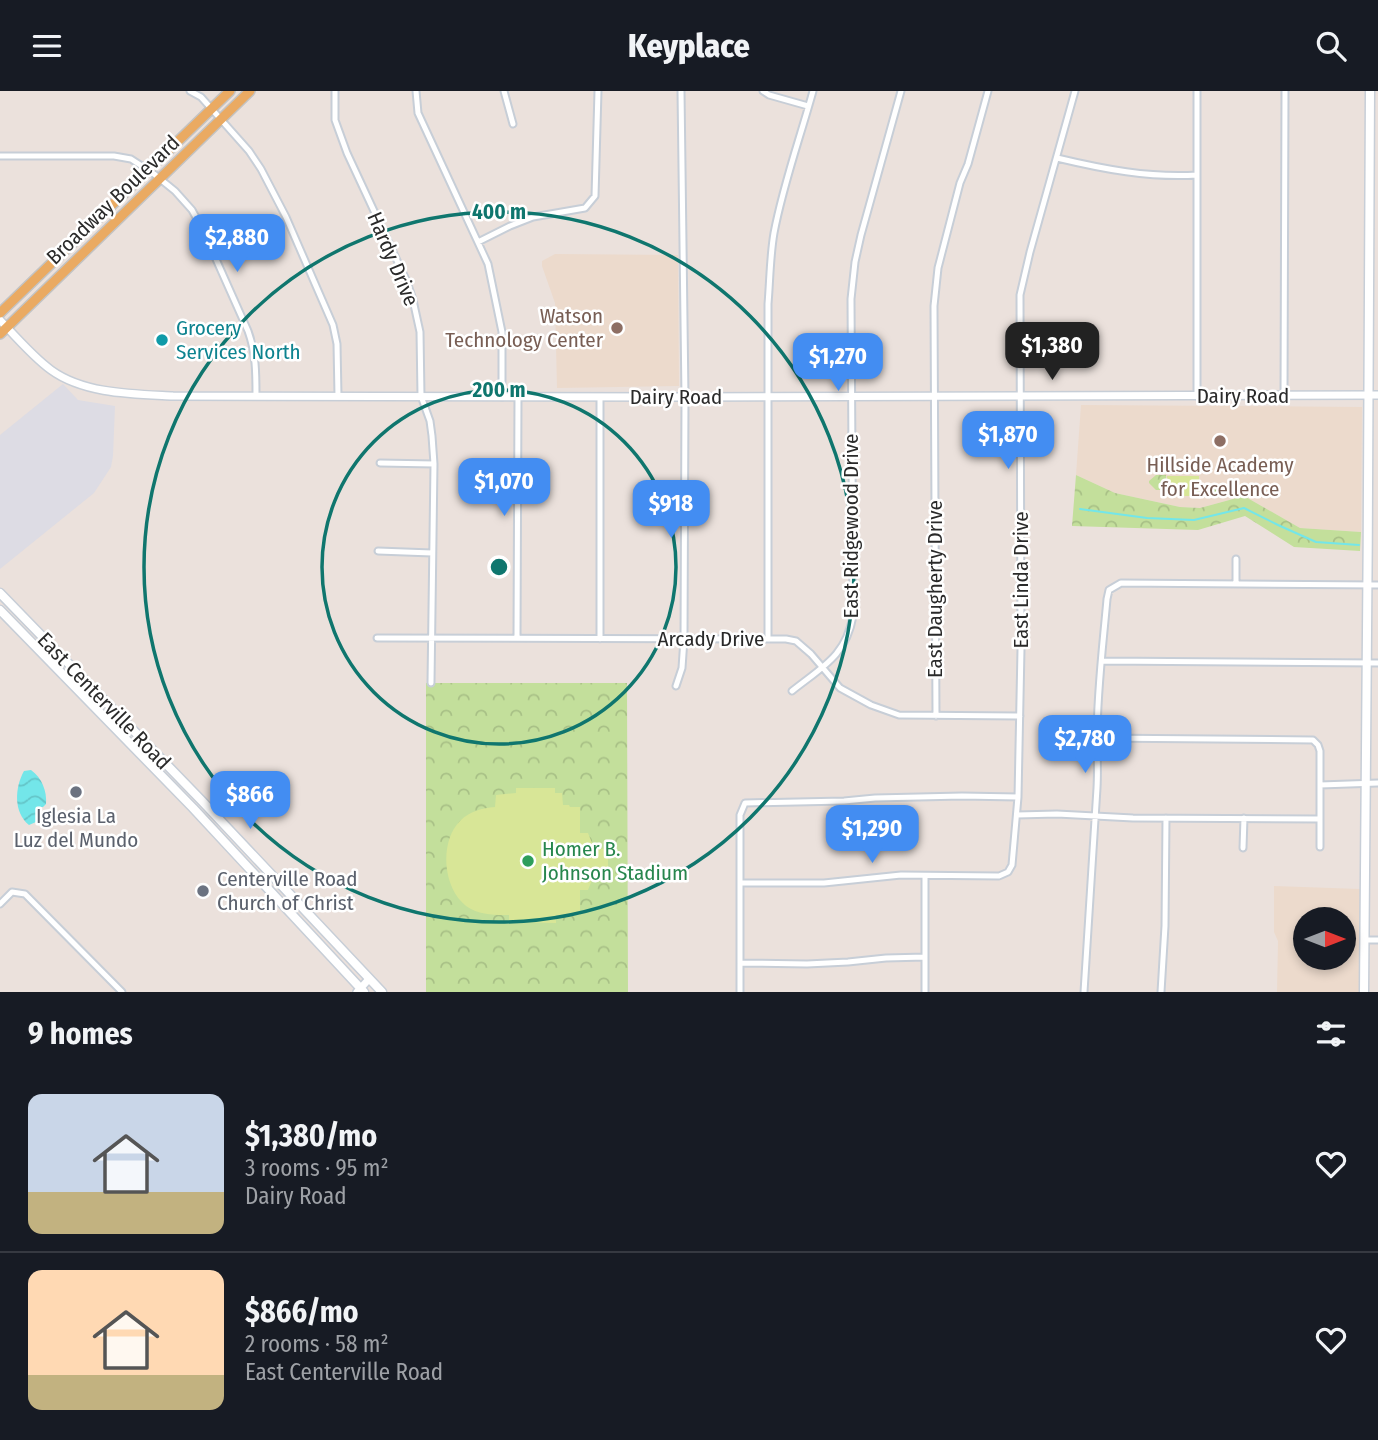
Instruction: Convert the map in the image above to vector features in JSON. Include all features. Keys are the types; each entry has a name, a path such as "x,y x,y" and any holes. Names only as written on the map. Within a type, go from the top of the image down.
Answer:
{"main road":[{"name":"Broadway Boulevard","path":"0,313 230,91"},
{"name":"Broadway Boulevard","path":"4,331 250,91"},
{"path":"1364,992 1367,585 1374,395 1370,91"},
{"name":"East Centerville Road","path":"0,593 382,992"},
{"name":"East Centerville Road","path":"0,610 193,808 360,991"},
{"path":"49,661 58,653"},
{"path":"118,732 126,723"},
{"path":"193,808 202,801"},
{"path":"275,897 284,888"}],"street":[{"path":"190,91 201,97 249,151 286,217 333,325 337,344 338,396"},
{"name":"Hardy Drive","path":"335,91 335,120 347,153 407,282 420,333 421,396 430,421 434,464 431,683"},
{"path":"416,91 418,113 488,264 502,332 502,397"},
{"path":"504,91 513,124"},
{"path":"478,242 533,217 585,208 595,196 598,91"},
{"path":"676,686 682,668 684,639 685,397 681,91"},
{"path":"763,91 808,106"},
{"path":"768,638 768,304 774,234 813,91"},
{"name":"East Ridgewood Drive","path":"792,691 833,659 844,645 853,616 851,299 860,235 901,91"},
{"name":"East Daugherty Drive","path":"936,716 934,306 938,268 988,91"},
{"name":"East Linda Drive","path":"925,876 999,876 1008,872 1013,865 1020,716 1020,295 1075,91"},
{"path":"1197,91 1197,396"},
{"path":"1284,395 1285,91"},
{"path":"0,156 114,156 131,159 175,191 192,210 203,230 248,331 255,358 256,396"},
{"path":"1057,158 1141,174 1173,177 1197,175"},
{"name":"Dairy Road","path":"0,320 4,331 50,369 72,382 122,394 502,397 1374,395"},
{"path":"517,397 517,638"},
{"path":"600,397 600,639"},
{"path":"380,463 434,464"},
{"path":"378,551 432,553"},
{"path":"1236,559 1236,584"},
{"path":"1083,992 1095,816 1097,738 1109,590 1121,583 1378,585"},
{"name":"Arcady Drive","path":"377,638 786,639 796,642 811,654 840,688 871,705 899,715 1020,716"},
{"path":"1102,661 1378,663"},
{"path":"1097,738 1313,740 1320,751 1320,847"},
{"path":"1320,785 1378,783"},
{"path":"740,992 740,815 745,803 962,796 1018,797"},
{"path":"1017,815 1320,819"},
{"path":"1160,992 1165,926 1166,818"},
{"path":"1243,848 1244,818"},
{"path":"741,883 824,883 901,875 925,876 925,992"},
{"path":"0,904 12,892 25,894 122,992"},
{"path":"1364,940 1378,940"},
{"path":"740,963 807,964 925,957"},
{"path":"360,991 369,979"}],"shaded area":[{"name":"Watson Technology Center","path":"555,254 678,255 679,386 557,388 555,303 542,266 542,261"},
{"path":"63,384 78,400 115,406 111,467 94,493 0,569 0,435"},
{"name":"Hillside Academy for Excellence","path":"1081,405 1362,407 1361,532 1300,528 1244,496 1200,508 1180,507 1115,493 1076,475"},
{"path":"1274,886 1360,889 1359,992 1277,992 1278,941 1274,932"}],"green space":[{"path":"1076,475 1115,493 1180,507 1200,508 1244,496 1300,528 1361,532 1360,551 1294,547 1245,516 1198,530 1072,526"},
{"path":"1156,475 1166,475 1166,490 1156,490 1149,483"},
{"path":"1167,476 1199,476 1199,496 1167,496"},
{"path":"1202,484 1222,484 1222,495 1201,494"},
{"path":"426,683 627,683 628,992 426,992"},
{"name":"Homer B. Johnson Stadium","path":"516,788 555,788 555,793 562,793 563,805 580,807 580,833 588,833 594,848 608,849 608,875 594,875 588,890 580,890 580,915 556,915 556,923 509,922 509,915 484,914 471,909 454,892 449,880 446,855 453,830 468,815 495,807 496,795 516,793"}],"water":[{"path":"31,770 43,785 46,804 38,807 36,822 29,825 20,813 17,799 24,771"}],"waterway":[{"path":"1080,509 1147,518 1194,520 1244,508 1316,542 1359,545"}],"place":[{"name":"Watson Technology Center","path":"617,328"},
{"name":"Grocery Services North","path":"162,340"},
{"name":"Hillside Academy for Excellence","path":"1220,441"},
{"name":"Iglesia La Luz del Mundo","path":"76,792"},
{"name":"Homer B. Johnson Stadium","path":"528,861"},
{"name":"Centerville Road Church of Christ","path":"203,891"}]}
